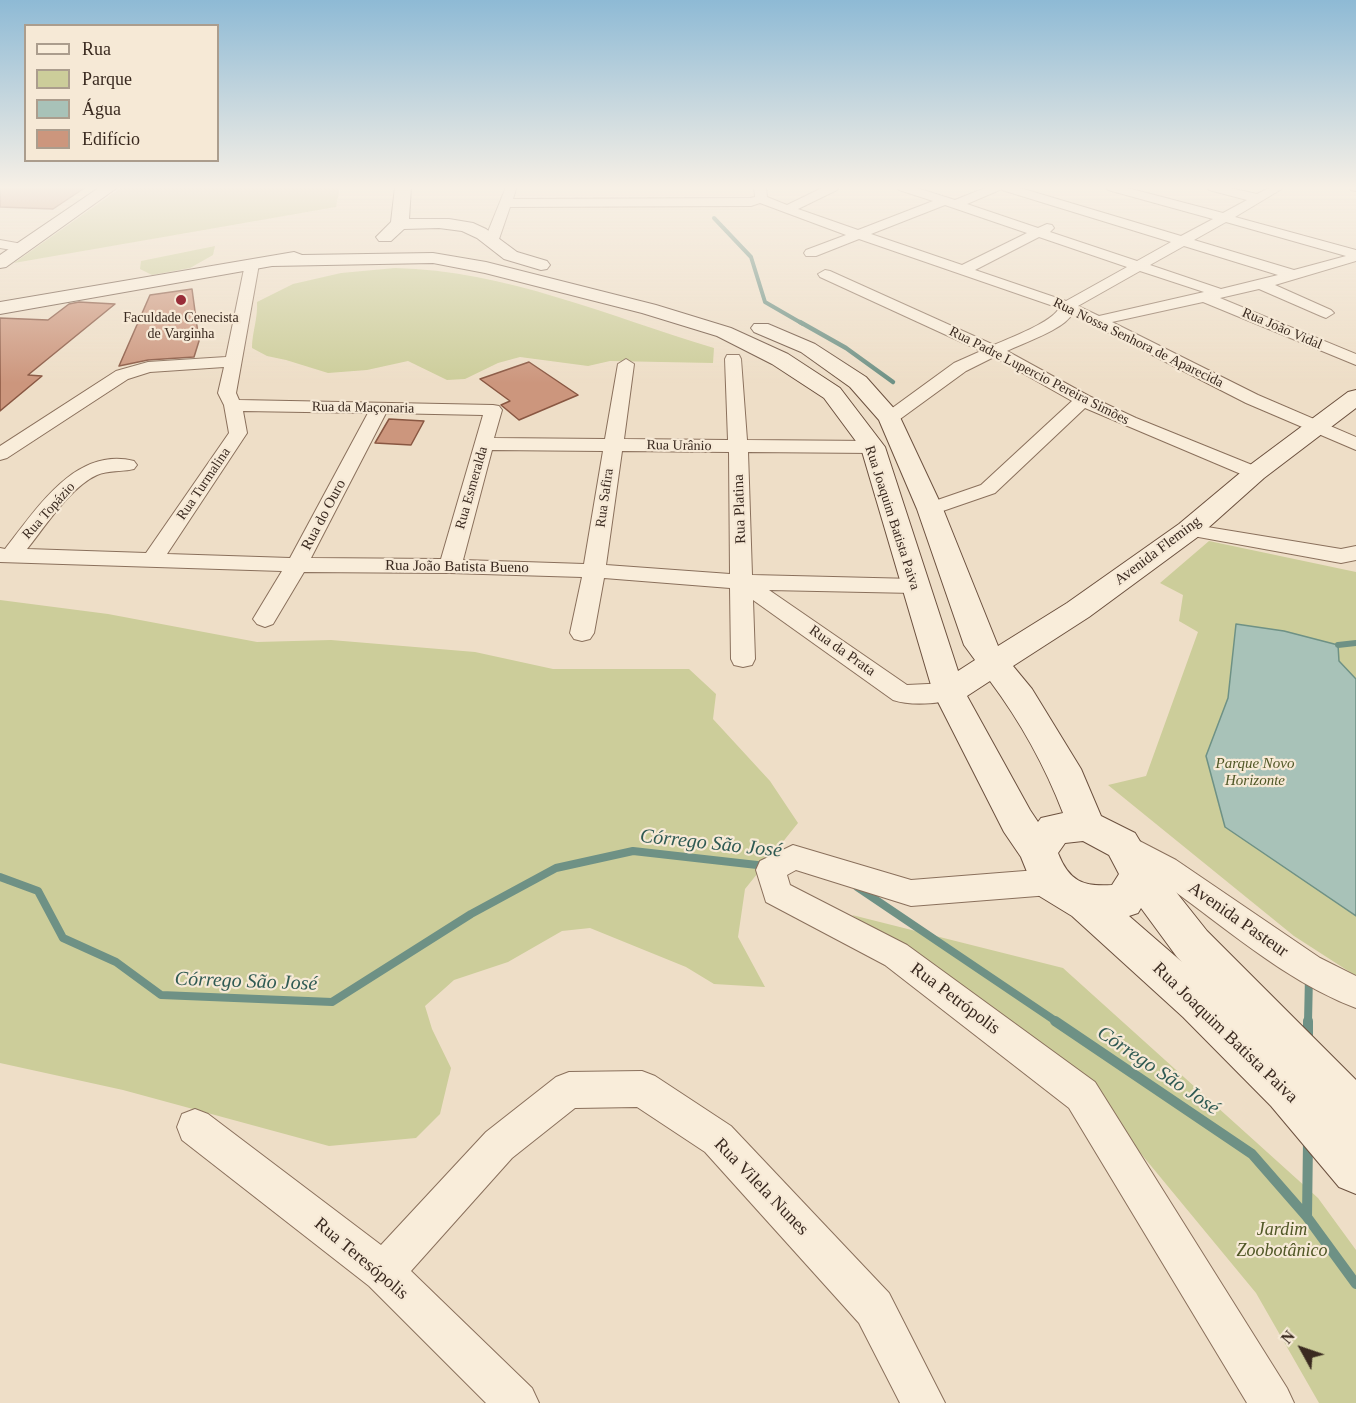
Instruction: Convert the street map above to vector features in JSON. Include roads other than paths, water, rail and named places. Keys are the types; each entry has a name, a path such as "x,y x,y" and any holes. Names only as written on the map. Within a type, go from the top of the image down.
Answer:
{"main road":[{"path":"0,263 16,252"},
{"path":"434,258 457,252"},
{"path":"506,252 522,260 678,299 749,322 808,348 858,382 890,418 930,509 980,645 1020,697 1068,779 1087,826 1130,860 1192,944 1356,1113"},
{"name":"Rua Joaquim Batista Paiva","path":"268,271 363,255 434,258 498,271 649,309 724,332 780,359 832,393 873,447 914,586 949,692 1044,867 1198,1003 1263,1066 1287,1090 1356,1170"},
{"path":"246,290 268,271"},
{"path":"0,308 268,271"},
{"name":"Avenida Fleming","path":"949,692 1078,610 1189,530 1255,473 1356,397"},
{"path":"1044,867 1053,829 1087,826"},
{"path":"1086,904 1124,901 1130,860"}],"street":[{"name":"Rua Nossa Senhora de Aparecida","path":"911,252 1067,306 1252,399 1356,444"},
{"path":"964,270 999,252"},
{"path":"1100,252 1223,294"},
{"path":"890,418 960,367 1051,324 1063,317 1067,306 1162,252"},
{"path":"1222,252 1294,275"},
{"path":"1098,321 1223,294 1356,256"},
{"name":"Rua Padre Lupercio Pereira Simões","path":"825,274 993,350 1083,400 1130,422 1255,473"},
{"path":"1261,284 1326,313"},
{"name":"Rua Turmalina","path":"153,560 238,433 233,405 227,393 246,290"},
{"name":"Rua João Vidal","path":"1207,298 1356,360"},
{"name":"Rua Platina","path":"733,359 738,447 743,659"},
{"path":"0,454 122,375 148,367 233,361"},
{"name":"Rua Safira","path":"582,633 596,571 612,445 626,364"},
{"path":"930,509 988,489 1083,400"},
{"name":"Rua da Maçonaria","path":"233,405 493,410"},
{"name":"Rua do Ouro","path":"266,619 379,409"},
{"name":"Rua Esmeralda","path":"450,566 493,410"},
{"name":"Rua Urânio","path":"485,444 873,447"},
{"name":"Rua Topázio","path":"5,556 85,472 127,465"},
{"path":"1189,530 1341,556 1356,553"},
{"name":"Rua João Batista Bueno","path":"5,556 297,565 450,566 596,571 742,582 914,586"},
{"name":"Rua da Prata","path":"742,582 902,694 949,692"},
{"name":"Rua Petrópolis","path":"1044,867 911,893 793,857 771,870 777,893 896,955 1082,1095 1272,1403"},
{"name":"Avenida Pasteur","path":"1130,860 1165,869 1309,969 1356,993"},
{"name":"Rua Vilela Nunes","path":"383,1272 499,1145 569,1090 642,1089 718,1139 874,1308 923,1403"},
{"name":"Rua Teresópolis","path":"195,1127 383,1272 517,1403"}],"water":[{"path":"1236,624 1284,631 1338,645 1339,661 1356,679 1356,916 1225,827 1206,756 1228,698"}],"waterway":[{"path":"747,252 751,257 765,302 803,324"},
{"path":"800,322 846,348 893,382"},
{"path":"1338,645 1356,643"},
{"name":"Córrego São José","path":"0,877 38,891 63,938 116,962 161,995 332,1002 471,914 556,868 633,851 766,866"},
{"name":"Córrego São José","path":"857,887 1057,1022"},
{"path":"1308,1022 1309,976"},
{"name":"Córrego São José","path":"1055,1021 1252,1154 1307,1217"},
{"path":"1308,1022 1308,1040"},
{"path":"1307,1217 1308,1141"},
{"name":"Córrego São José","path":"1307,1217 1356,1284"}],"place":[{"name":"Faculdade Cenecista de Varginha","path":"181,300"}],"park label":[{"name":"Parque Novo Horizonte","path":"1255,772"},
{"name":"Jardim Zoobotânico","path":"1282,1240"}]}
